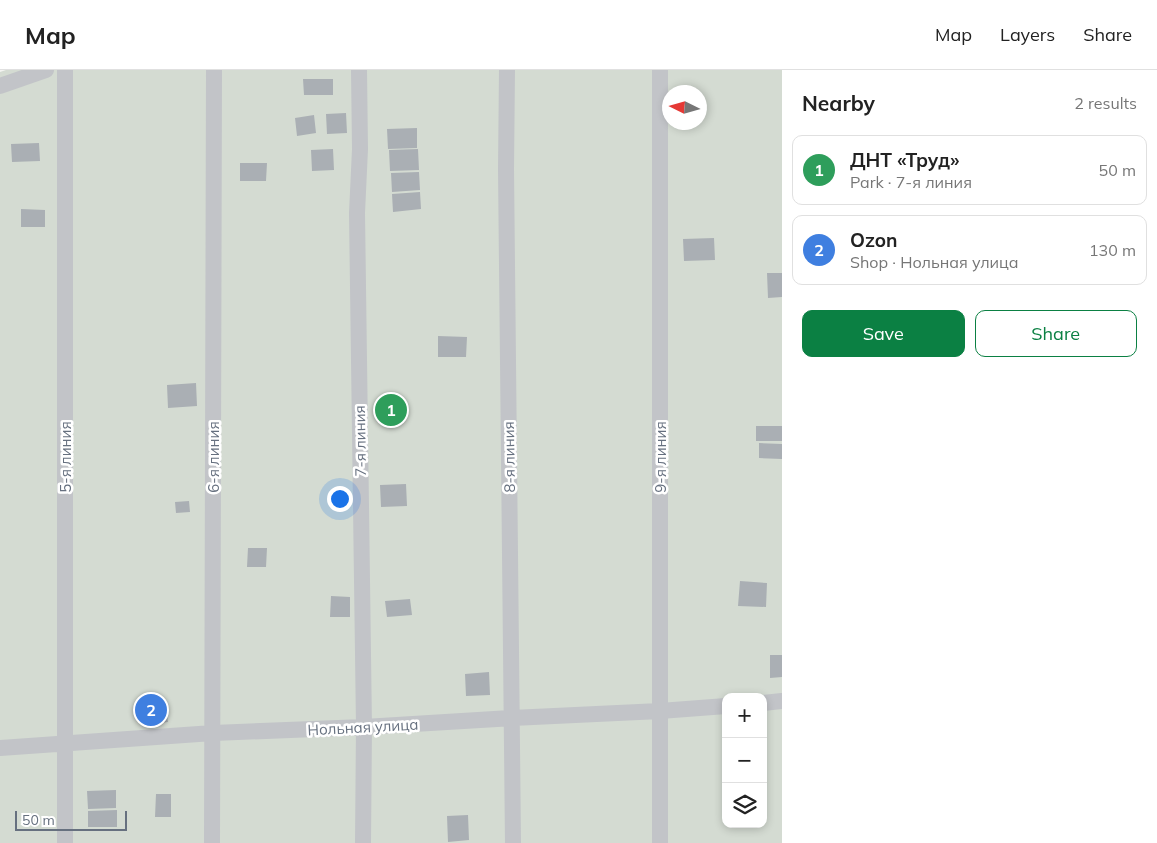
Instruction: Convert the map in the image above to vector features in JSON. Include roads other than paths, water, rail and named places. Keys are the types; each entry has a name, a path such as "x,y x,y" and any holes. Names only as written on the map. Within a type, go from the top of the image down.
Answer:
{"street":[{"path":"0,86 46,70"},
{"name":"5-я линия","path":"65,70 65,843"},
{"name":"6-я линия","path":"212,843 214,70"},
{"name":"7-я линия","path":"359,70 360,149 357,213 364,727 363,843"},
{"name":"8-я линия","path":"506,70 513,843"},
{"name":"9-я линия","path":"660,70 660,843"},
{"path":"767,703 782,701"},
{"name":"Нольная улица","path":"0,748 213,733 364,727 722,706"}],"place":[{"name":"ДНТ «Труд»","path":"391,410"},
{"name":"Ozon","path":"151,710"}]}
